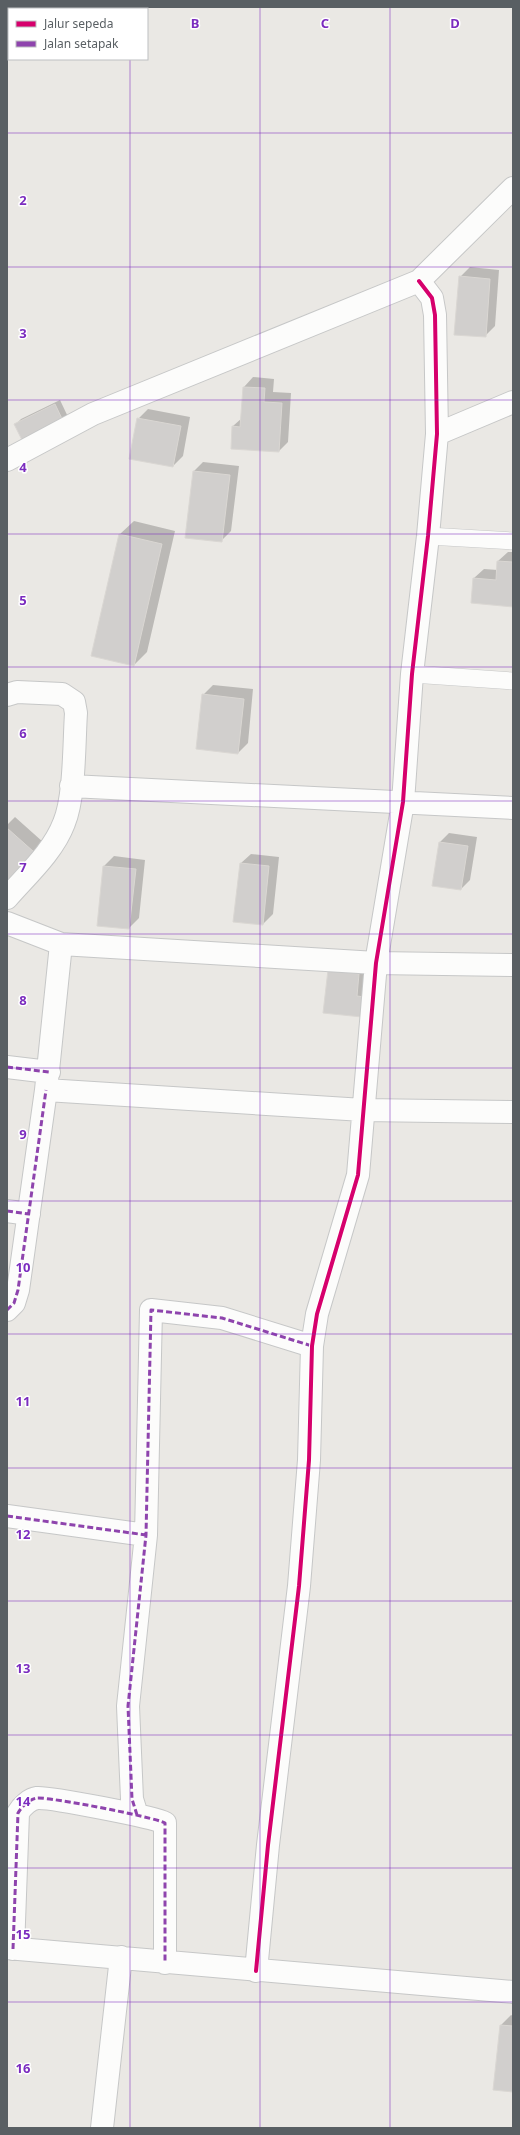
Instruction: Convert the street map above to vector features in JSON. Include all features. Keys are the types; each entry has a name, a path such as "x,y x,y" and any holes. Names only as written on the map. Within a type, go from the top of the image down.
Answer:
{"street":[{"path":"7,460 93,414 419,280 513,188"},
{"path":"256,1971 268,1845 299,1586 309,1460 312,1346 317,1314 358,1175 376,963 403,802 412,674 428,536 437,434 435,315 432,298 419,280"},
{"path":"437,434 513,402"},
{"path":"7,695 17,692 62,694 74,702 76,713 71,786 68,809 64,823 48,851 7,898"},
{"path":"71,786 513,808"},
{"path":"7,923 61,944 376,963 513,965"},
{"path":"7,1310 14,1303 18,1290 48,1081 61,944"},
{"path":"7,1067 48,1081 363,1110 513,1112"},
{"path":"7,1211 29,1214"},
{"path":"137,1815 132,1799 128,1706 146,1535 151,1310 222,1318 312,1346"},
{"path":"7,1516 146,1535"},
{"path":"165,1963 165,1823 137,1815 39,1798 21,1807 18,1813 10,1949 121,1957 165,1963 256,1971 513,1990"},
{"path":"102,2128 121,1957"}],"lane":[{"path":"428,536 513,541"},
{"path":"412,674 513,681"}],"building":[{"path":"459,276 490,279 486,337 454,335"},
{"path":"243,387 265,388 264,402 282,403 279,452 231,449 232,426 240,427"},
{"path":"55,404 65,425 24,444 14,424"},
{"path":"137,418 181,426 173,467 129,459"},
{"path":"193,471 230,475 222,542 185,538"},
{"path":"119,534 162,544 134,666 91,656"},
{"path":"497,561 513,562 513,607 471,603 473,578 496,580"},
{"path":"202,694 244,699 238,754 196,749"},
{"path":"7,828 34,852 7,881"},
{"path":"439,842 468,846 461,890 432,886"},
{"path":"240,863 269,866 263,925 233,922"},
{"path":"103,866 136,869 129,929 97,926"},
{"path":"328,970 359,974 357,996 365,997 362,1017 323,1013"},
{"path":"500,2025 513,2026 513,2092 493,2090"}],"marked path":[{"path":"7,1067 49,1072"},
{"path":"7,1310 14,1303 18,1290 46,1090"},
{"path":"7,1211 29,1214"},
{"path":"137,1815 132,1799 128,1706 146,1535 151,1310 222,1318 312,1346"},
{"path":"7,1516 146,1535"},
{"path":"13,1949 18,1813 29,1801 37,1798 123,1812 165,1823 165,1963"}],"cycle path":[{"path":"256,1971 268,1845 299,1586 309,1460 312,1346 317,1314 358,1175 376,963 403,802 412,674 428,536 437,434 435,315 432,298 419,281"}]}
